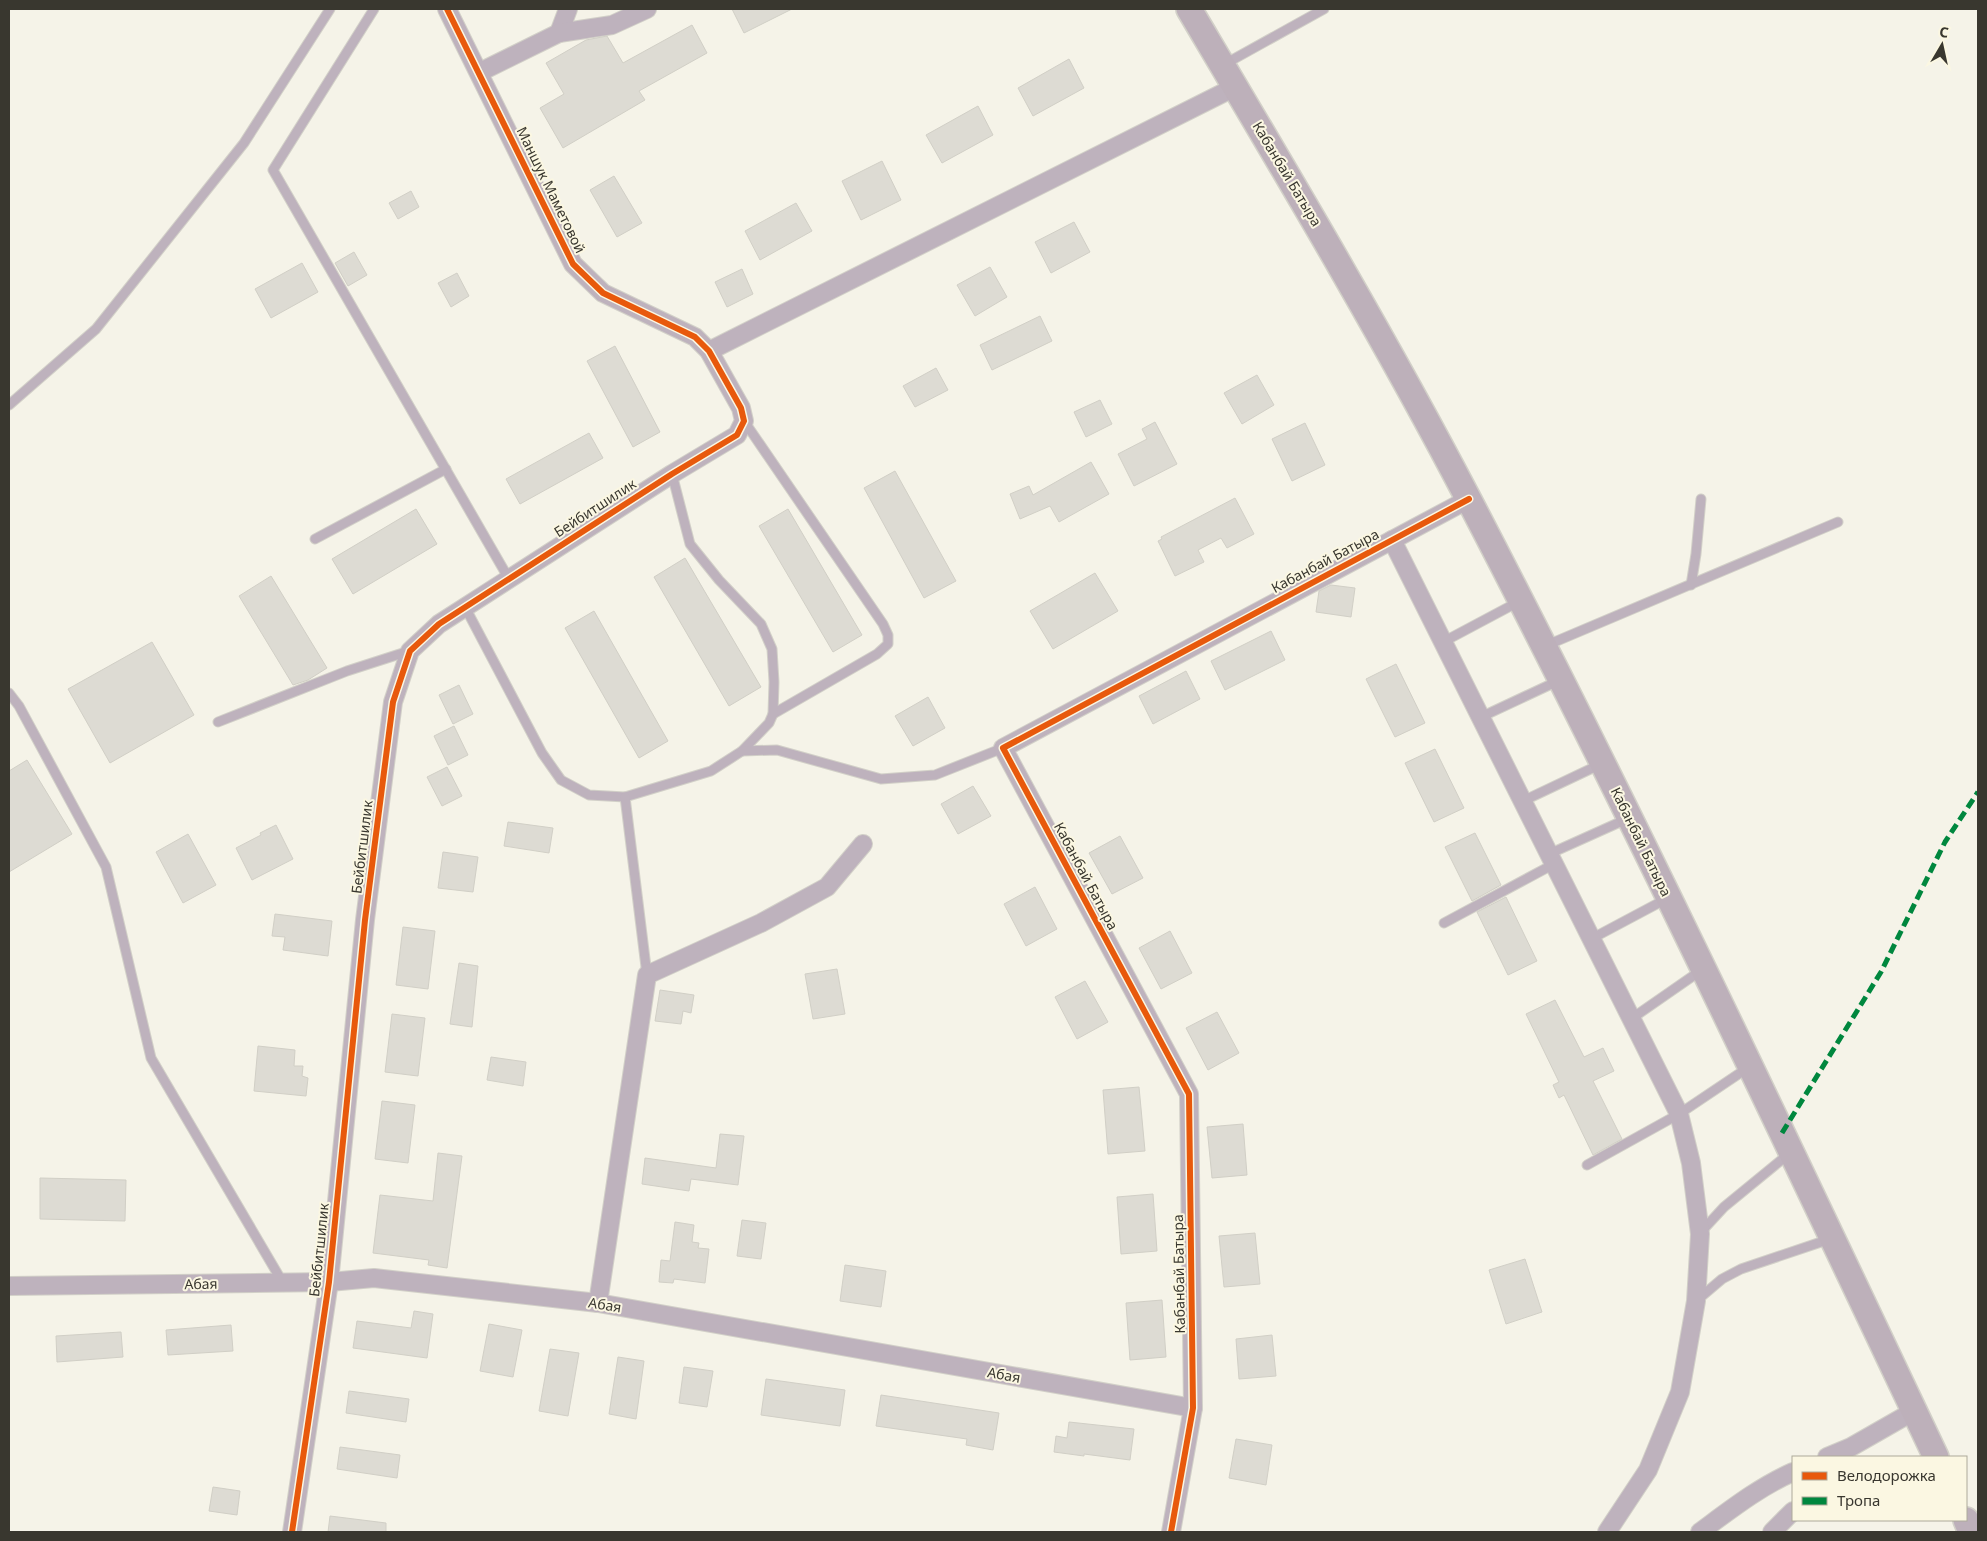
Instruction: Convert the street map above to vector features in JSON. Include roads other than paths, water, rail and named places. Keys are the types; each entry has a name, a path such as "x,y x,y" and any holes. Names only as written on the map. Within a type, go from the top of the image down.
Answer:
{"main road":[{"name":"Кабанбай Батыра","path":"1189,9 1353,287 1468,499 1669,898 1936,1456"}],"street":[{"name":"Маншук Маметовой","path":"447,9 480,72 573,264 603,293 695,337 709,351"},
{"path":"559,33 568,9"},
{"path":"480,72 559,33 612,25 647,9"},
{"path":"744,421 741,408 709,351 1235,87"},
{"name":"Бейбитшилик","path":"292,1532 329,1282 369,890 393,702 410,651 439,624 672,474 737,435 744,421"},
{"name":"Кабанбай Батыра","path":"1171,1532 1193,1408 1189,1094 1003,748 1468,499"},
{"path":"1392,540 1679,1114 1691,1163 1700,1234 1696,1301 1680,1392 1648,1470 1607,1532"},
{"path":"598,1304 647,975 761,923 827,887 863,844"},
{"name":"Абая","path":"9,1286 329,1282 374,1278 598,1304 1193,1408"},
{"path":"1831,1456 1847,1452 1914,1411"},
{"path":"1700,1532 1760,1489 1774,1480 1792,1472"},
{"path":"1772,1532 1792,1512"}],"lane":[{"path":"9,405 96,329 244,143 330,9"},
{"path":"374,9 273,170 509,579"},
{"path":"1222,65 1324,9"},
{"path":"744,421 883,624 888,635 888,644 877,654 773,714"},
{"path":"315,540 446,469"},
{"path":"465,607 542,753 561,780 589,795 625,797 711,771 742,751 769,723 773,714 772,649 761,624 719,580 690,544 672,474"},
{"path":"1690,584 1696,554 1701,500"},
{"path":"1543,647 1838,522"},
{"path":"1443,642 1520,601"},
{"path":"218,722 347,671 410,651"},
{"path":"1481,717 1560,680"},
{"path":"9,694 19,706 106,867 151,1058 283,1283"},
{"path":"742,751 776,750 881,779 935,775 1003,748"},
{"path":"1522,801 1602,763"},
{"path":"625,797 647,975"},
{"path":"1444,923 1551,859 1629,818"},
{"path":"1591,939 1669,898"},
{"path":"1631,1018 1703,970"},
{"path":"1587,1164 1679,1114 1750,1066"},
{"path":"1700,1234 1786,1143"},
{"path":"1696,1301 1722,1279 1741,1269 1832,1238"}]}
